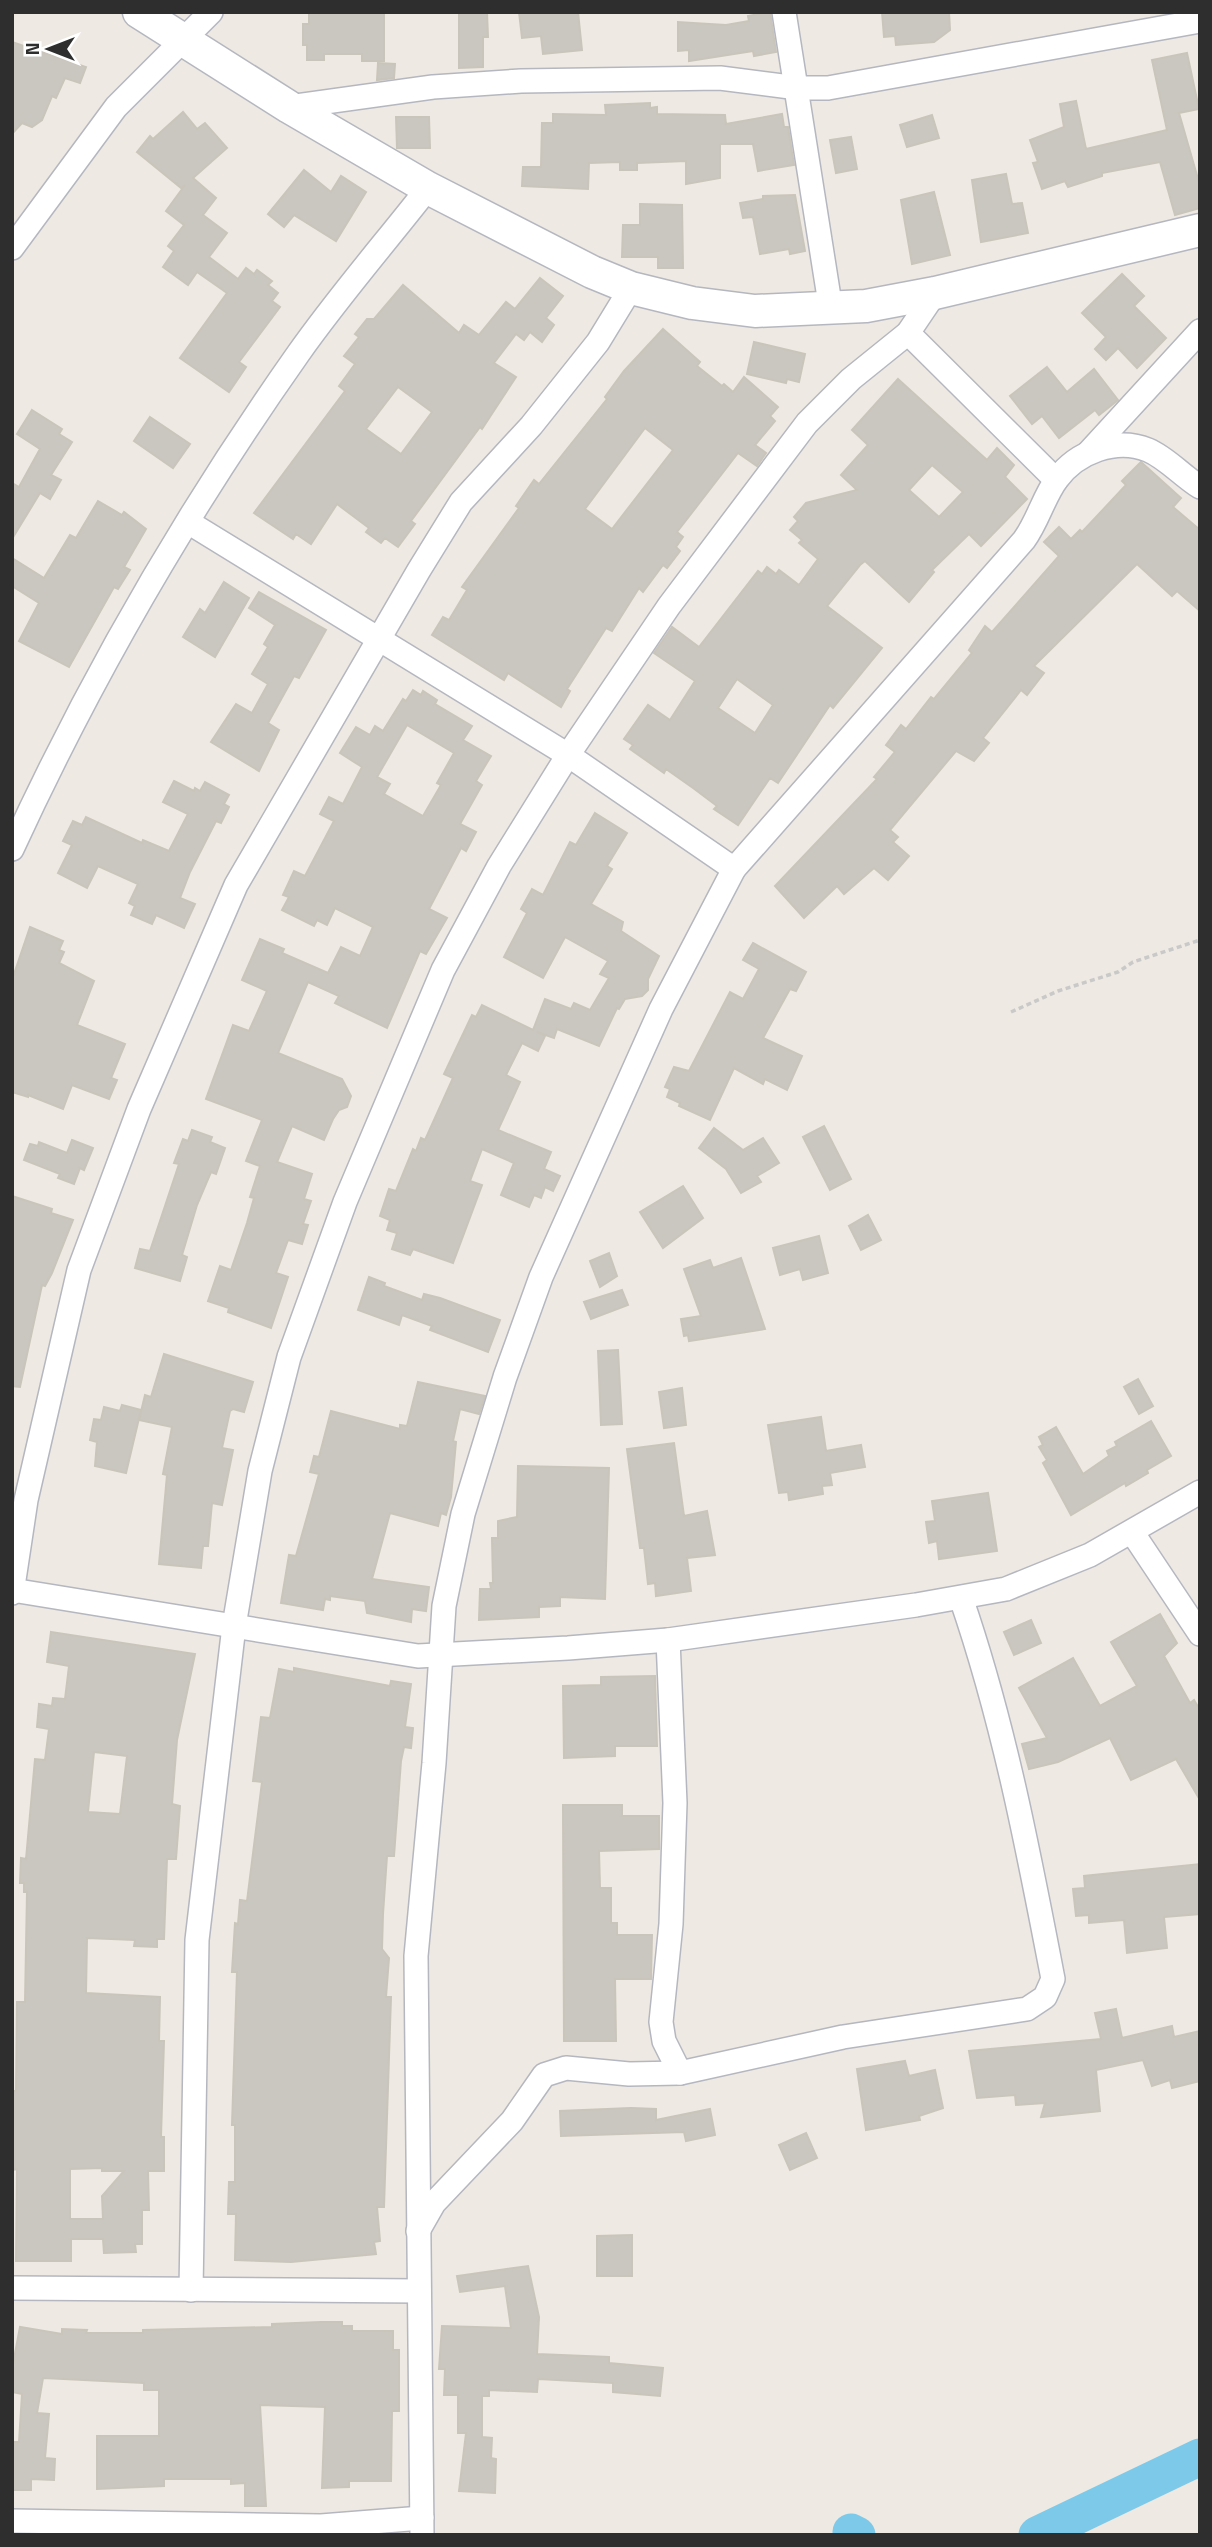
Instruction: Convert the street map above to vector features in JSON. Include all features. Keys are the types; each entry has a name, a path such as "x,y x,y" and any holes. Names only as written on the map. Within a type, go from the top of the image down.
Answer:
{"street":[{"path":"139,12 289,107 428,188 592,272 631,288 723,309 831,310 935,293 1133,243 1200,230"},
{"path":"12,248 116,107 211,12"},
{"path":"784,12 831,310"},
{"path":"289,107 433,87 521,81 720,78 798,88 864,84 1126,22 1200,21"},
{"path":"12,849 53,761 86,699 241,436 299,352 428,188"},
{"path":"631,288 590,352 531,426 461,502 236,885 138,1109 79,1270 26,1500 12,1591 388,1653 442,1657 668,1640 961,1598 1006,1589 1048,1574 1132,1532 1200,1492"},
{"path":"191,2290 197,1940 234,1626 260,1471 286,1370 345,1202 443,970 499,866 568,755 669,606 807,423 851,379 908,333 935,293"},
{"path":"12,2521 196,2530 422,2526 416,1956 444,1606 463,1514 505,1377 541,1278 661,1009 734,869 1024,540 1043,510 1056,480 1089,452 1200,331"},
{"path":"908,333 1056,480"},
{"path":"1089,452 1119,445 1147,450 1200,487"},
{"path":"188,522 378,641 568,755 734,869"},
{"path":"1132,1532 1200,1634"},
{"path":"417,2232 435,2203 512,2122 544,2076 566,2068 629,2074 680,2073 843,2037 1027,2009 1045,1997 1053,1979 1016,1785 989,1678 961,1598"},
{"path":"668,1640 675,1803 671,1924 662,2022 664,2041 680,2073"},
{"path":"12,2288 419,2291"}],"path":[{"path":"1011,1012 1058,991 1118,972 1144,957 1200,940"}],"building":[{"path":"309,12 384,12 384,61 362,61 362,54 324,54 324,60 307,60 307,45 303,45 303,24 309,24"},
{"path":"459,12 487,12 488,37 483,37 483,67 459,68"},
{"path":"519,12 578,12 582,50 543,54 541,36 522,38"},
{"path":"770,12 776,52 754,56 753,51 689,61 689,50 678,51 678,22 726,25 749,21 748,16"},
{"path":"882,12 949,12 950,30 934,42 896,45 895,36 884,37"},
{"path":"12,42 86,67 80,83 65,78 56,98 52,96 42,120 32,127 22,123 12,134"},
{"path":"1187,53 1199,109 1179,113 1200,186 1200,208 1175,215 1160,162 1102,173 1102,176 1068,187 1065,181 1042,189 1033,163 1038,162 1030,140 1064,127 1060,104 1076,101 1086,149 1167,130 1152,60"},
{"path":"378,63 395,64 394,78 377,80"},
{"path":"650,103 650,108 657,107 657,114 725,115 726,124 782,114 784,127 788,127 794,165 758,171 753,144 720,144 720,178 686,184 686,161 637,163 637,170 620,170 620,162 589,163 588,189 522,186 523,167 541,167 542,123 553,123 553,114 606,115 605,105"},
{"path":"183,112 197,129 205,123 227,148 193,178 216,198 203,215 227,233 209,257 238,279 246,268 254,274 257,270 272,281 268,285 278,293 272,301 280,307 239,362 246,367 229,392 180,358 227,293 197,272 188,285 163,267 174,251 168,246 184,225 166,211 185,185 181,188 137,152 150,136 153,139"},
{"path":"932,115 939,138 907,147 900,125"},
{"path":"396,117 429,117 430,148 397,148"},
{"path":"851,137 857,169 836,173 830,140"},
{"path":"304,170 331,192 341,176 366,192 336,241 294,215 284,227 268,214"},
{"path":"1006,174 1012,204 1022,203 1028,233 981,242 972,180"},
{"path":"934,192 950,255 912,264 901,200"},
{"path":"795,195 805,251 790,254 789,249 760,254 753,217 743,218 740,203 763,199 763,196"},
{"path":"640,204 682,205 683,268 658,268 658,257 622,257 623,225 640,225"},
{"path":"1122,274 1144,296 1134,306 1166,338 1137,368 1118,348 1106,360 1095,349 1106,337 1082,313"},
{"path":"540,278 563,296 546,318 554,325 542,342 530,332 524,340 516,334 494,363 516,377 482,429 480,427 411,521 415,524 398,547 385,538 381,543 366,532 369,528 337,504 311,544 296,534 293,539 254,513 345,391 339,386 355,364 344,356 359,337 355,334 367,319 374,319 403,285 459,333 464,325 479,335 506,302 515,309","holes":["398,387 432,412 401,454 366,429"]},
{"path":"663,329 700,362 697,366 722,386 724,384 733,392 744,377 778,407 770,416 775,421 755,445 766,453 757,466 738,453 677,532 683,537 676,547 680,551 667,568 663,565 643,592 639,588 612,631 606,628 567,689 570,691 561,707 508,673 504,680 432,635 443,617 449,620 467,590 462,587 519,508 516,506 534,480 539,484 607,399 605,397 624,371","holes":["645,428 673,450 612,529 585,509"]},
{"path":"754,342 805,354 799,382 787,379 786,383 747,374"},
{"path":"1047,367 1067,392 1094,369 1118,400 1099,415 1095,410 1059,438 1042,416 1032,424 1010,396"},
{"path":"898,379 987,460 997,448 1014,465 1005,477 1027,499 981,546 969,534 932,570 934,572 909,602 865,561 860,565 827,606 882,648 833,708 830,705 778,783 770,778 738,825 714,809 717,806 666,769 664,773 630,749 633,745 624,739 648,705 670,720 695,681 654,653 672,627 699,647 758,571 762,574 767,567 776,574 779,570 799,585 818,559 799,543 802,540 790,530 798,521 794,517 806,503 857,490 841,475 868,445 852,430","holes":["932,465 963,492 939,517 909,490","737,679 773,705 755,733 718,708"]},
{"path":"32,410 62,429 59,434 72,442 51,475 61,480 50,499 40,493 12,539 12,483 19,487 40,449 17,434"},
{"path":"150,417 190,444 173,468 134,441"},
{"path":"1141,462 1181,498 1173,507 1200,530 1200,611 1177,591 1172,596 1137,564 1034,666 1044,673 1027,695 1021,690 983,738 989,743 974,761 956,751 890,830 898,837 893,842 909,856 888,880 874,868 844,894 837,886 804,918 775,886 877,779 874,777 895,752 886,745 901,725 906,729 931,697 934,699 972,653 969,650 985,626 992,632 1059,556 1044,542 1059,527 1071,539 1080,530 1082,532 1126,485 1122,481"},
{"path":"98,501 122,515 124,512 146,529 124,567 130,570 118,589 114,587 69,667 19,641 39,603 12,586 12,558 44,578 70,535 76,538"},
{"path":"224,582 249,598 215,657 183,637 200,609 205,613"},
{"path":"259,592 326,630 299,678 294,676 268,723 279,730 259,771 211,742 236,704 252,713 268,684 252,674 268,647 264,644 275,625 249,608"},
{"path":"413,690 421,695 423,691 437,700 435,704 472,726 463,740 491,756 476,781 482,785 460,824 476,832 466,851 461,848 429,909 447,918 426,954 420,951 387,1028 335,1003 339,996 308,982 278,1053 342,1079 351,1096 347,1107 339,1110 333,1119 324,1140 292,1126 277,1162 312,1174 304,1199 311,1201 303,1224 308,1225 302,1244 288,1240 276,1273 288,1277 271,1328 228,1312 229,1308 208,1301 220,1266 231,1270 247,1223 254,1198 250,1197 260,1166 246,1161 262,1120 206,1099 233,1025 249,1031 267,991 242,980 260,939 284,949 282,953 328,973 341,947 360,956 373,927 335,908 327,925 317,920 314,926 282,910 289,897 283,895 294,871 305,876 334,821 320,814 329,797 343,804 362,767 340,753 356,727 370,735 375,726 383,731 403,699 406,701","holes":["407,725 454,753 437,783 441,785 423,816 384,794 390,784 377,777"]},
{"path":"174,781 194,791 195,788 200,791 205,782 229,795 224,804 229,807 221,823 216,821 180,898 195,904 184,928 156,915 152,924 131,915 135,906 129,903 138,884 98,866 87,888 58,873 72,845 63,841 73,821 82,825 86,817 142,843 143,840 169,851 188,814 163,802"},
{"path":"595,813 627,833 607,866 612,869 591,904 623,922 621,931 659,956 648,979 648,990 642,996 625,999 619,1009 617,1008 599,1046 557,1029 554,1038 537,1032 545,1036 538,1051 522,1043 506,1075 520,1082 498,1130 551,1152 544,1169 560,1176 553,1191 545,1187 541,1198 534,1195 529,1207 501,1195 514,1163 482,1149 470,1181 482,1185 453,1263 413,1249 410,1255 392,1249 397,1233 387,1230 390,1220 380,1216 389,1189 396,1191 413,1149 416,1151 421,1138 425,1140 453,1078 444,1074 472,1015 476,1017 482,1005 533,1030 545,999 571,1009 574,1003 590,1010 609,978 600,974 608,961 565,937 543,978 504,957 527,913 521,909 532,889 543,895 570,842 576,845"},
{"path":"30,927 63,941 59,950 64,952 59,963 94,981 77,1025 125,1044 111,1078 117,1080 109,1099 72,1085 63,1109 28,1095 12,1092 12,980"},
{"path":"753,943 806,972 796,991 790,989 763,1038 802,1056 787,1090 765,1079 763,1084 734,1068 710,1120 679,1106 680,1103 667,1097 670,1089 665,1087 674,1067 689,1071 730,992 743,999 759,969 743,960"},
{"path":"824,1126 851,1179 830,1190 803,1137"},
{"path":"714,1128 743,1150 763,1138 779,1163 757,1176 761,1182 741,1193 726,1169 699,1148"},
{"path":"192,1130 212,1137 210,1142 225,1148 216,1174 211,1172 197,1205 182,1255 187,1257 180,1281 135,1268 140,1249 150,1251 179,1164 174,1163 183,1139 188,1141"},
{"path":"72,1140 93,1148 84,1170 80,1168 74,1184 58,1178 60,1174 24,1160 30,1144 38,1146 39,1142 67,1153"},
{"path":"683,1186 703,1218 663,1248 640,1212"},
{"path":"12,1196 52,1209 51,1213 73,1220 52,1273 45,1286 42,1285 20,1387 12,1386"},
{"path":"868,1215 881,1240 861,1250 849,1226"},
{"path":"819,1236 828,1273 803,1280 800,1269 780,1275 773,1248"},
{"path":"609,1253 617,1276 600,1287 590,1261"},
{"path":"741,1258 765,1329 689,1341 688,1335 684,1336 681,1319 701,1316 684,1269 710,1260 713,1268"},
{"path":"369,1277 385,1283 384,1286 422,1300 424,1294 440,1298 500,1320 488,1352 430,1330 432,1326 402,1315 399,1325 358,1310"},
{"path":"622,1290 628,1305 591,1319 584,1302"},
{"path":"618,1350 622,1424 601,1425 598,1351"},
{"path":"164,1354 253,1382 244,1412 233,1409 230,1411 222,1448 233,1450 222,1505 212,1503 208,1546 203,1546 201,1568 159,1564 167,1475 163,1474 172,1427 139,1420 145,1395 151,1397"},
{"path":"1138,1379 1153,1406 1139,1414 1124,1387"},
{"path":"418,1382 485,1396 479,1414 460,1409 453,1441 456,1442 451,1497 446,1515 441,1513 438,1526 390,1513 372,1579 429,1587 426,1611 412,1609 411,1622 367,1613 365,1601 330,1596 330,1600 325,1599 323,1610 281,1603 289,1555 296,1556 319,1474 310,1472 314,1456 319,1457 331,1411 400,1429 400,1425 407,1426"},
{"path":"682,1388 686,1425 664,1428 659,1392"},
{"path":"122,1405 141,1410 126,1473 95,1466 97,1442 90,1440 94,1419 101,1420 104,1407 120,1411"},
{"path":"821,1417 826,1451 861,1445 865,1467 830,1473 832,1485 822,1486 823,1494 789,1500 788,1492 779,1493 768,1425"},
{"path":"1151,1421 1171,1456 1126,1486 1125,1483 1071,1515 1043,1463 1047,1460 1039,1447 1043,1445 1039,1437 1056,1427 1083,1474 1109,1456 1107,1451 1117,1446 1115,1442"},
{"path":"674,1443 684,1516 707,1511 715,1555 687,1558 691,1591 656,1596 655,1583 648,1584 644,1548 640,1548 627,1449"},
{"path":"518,1466 609,1468 605,1599 560,1597 560,1606 539,1607 539,1617 479,1620 480,1589 491,1589 490,1583 493,1583 492,1538 498,1538 498,1521 517,1517"},
{"path":"988,1493 997,1551 939,1559 937,1541 929,1543 926,1522 935,1521 932,1501"},
{"path":"1160,1614 1177,1643 1164,1656 1190,1703 1194,1700 1200,1710 1200,1800 1176,1759 1131,1780 1110,1738 1058,1762 1029,1769 1022,1744 1047,1738 1019,1688 1073,1658 1100,1706 1137,1686 1111,1642"},
{"path":"1031,1620 1041,1643 1014,1655 1004,1632"},
{"path":"51,1632 195,1654 177,1740 172,1804 180,1806 176,1859 167,1859 164,1939 157,1939 157,1947 134,1946 135,1940 87,1938 86,1993 160,1997 159,2041 164,2041 161,2137 164,2137 164,2171 148,2171 149,2210 142,2210 142,2244 135,2244 136,2252 104,2253 103,2239 71,2239 71,2261 16,2261 17,2169 13,2170 12,2091 16,2091 17,2002 25,2002 27,1892 24,1892 24,1883 20,1883 21,1858 26,1859 35,1759 45,1760 49,1729 37,1727 39,1704 52,1706 53,1698 65,1699 69,1666 47,1662","holes":["94,1752 127,1756 120,1814 88,1812","102,2168 102,2171 124,2171 102,2196 103,2219 70,2219 70,2169"]},
{"path":"294,1668 390,1686 391,1681 411,1684 405,1727 413,1728 411,1748 404,1747 401,1761 394,1856 387,1856 383,1914 382,1949 389,1958 386,1997 391,1997 384,2207 377,2207 380,2241 374,2242 376,2254 291,2262 235,2260 236,2214 228,2214 229,2182 235,2182 235,2125 232,2125 237,1972 232,1972 235,1923 238,1924 240,1900 247,1901 262,1782 253,1781 261,1717 270,1718 279,1669 294,1672"},
{"path":"655,1676 657,1746 615,1746 615,1756 564,1758 563,1686 601,1685 601,1677"},
{"path":"563,1805 622,1805 622,1816 659,1816 659,1849 599,1851 600,1888 611,1888 611,1923 617,1923 617,1935 652,1935 651,1979 615,1979 616,2041 564,2041"},
{"path":"1200,1864 1200,1914 1164,1917 1167,1948 1127,1953 1124,1920 1089,1923 1089,1915 1076,1916 1073,1889 1085,1888 1084,1876"},
{"path":"1116,2009 1122,2038 1172,2026 1174,2037 1200,2031 1200,2081 1172,2088 1170,2080 1152,2086 1143,2060 1096,2070 1100,2111 1041,2117 1045,2103 1016,2105 1015,2095 977,2098 969,2051 1101,2039 1095,2013"},
{"path":"905,2061 909,2076 935,2070 943,2108 919,2116 920,2120 866,2130 857,2069"},
{"path":"656,2109 656,2120 710,2109 715,2135 686,2141 684,2132 561,2136 560,2111"},
{"path":"806,2133 817,2158 790,2170 779,2145"},
{"path":"632,2235 632,2276 597,2276 597,2236"},
{"path":"528,2266 539,2317 537,2354 609,2357 609,2363 663,2368 660,2396 613,2392 613,2383 538,2379 537,2392 489,2390 489,2396 482,2396 482,2437 492,2438 491,2458 496,2459 495,2493 459,2491 466,2433 458,2433 458,2395 444,2395 445,2369 439,2369 442,2326 511,2328 505,2286 460,2292 457,2276"},
{"path":"342,2322 342,2326 352,2326 352,2331 393,2331 393,2350 399,2350 399,2411 392,2411 391,2481 349,2481 349,2487 322,2488 325,2407 260,2405 266,2506 245,2506 245,2483 231,2484 231,2479 164,2479 164,2486 97,2489 97,2436 159,2436 159,2390 144,2390 144,2383 43,2378 37,2413 49,2414 45,2458 55,2459 54,2480 31,2479 31,2490 12,2490 12,2442 19,2442 22,2394 12,2392 12,2369 20,2327 62,2334 62,2329 87,2330 86,2333 143,2333 143,2330 272,2327 272,2324"}],"waterway":[{"path":"1037,2535 1200,2457"},
{"path":"851,2532 857,2535"}]}
